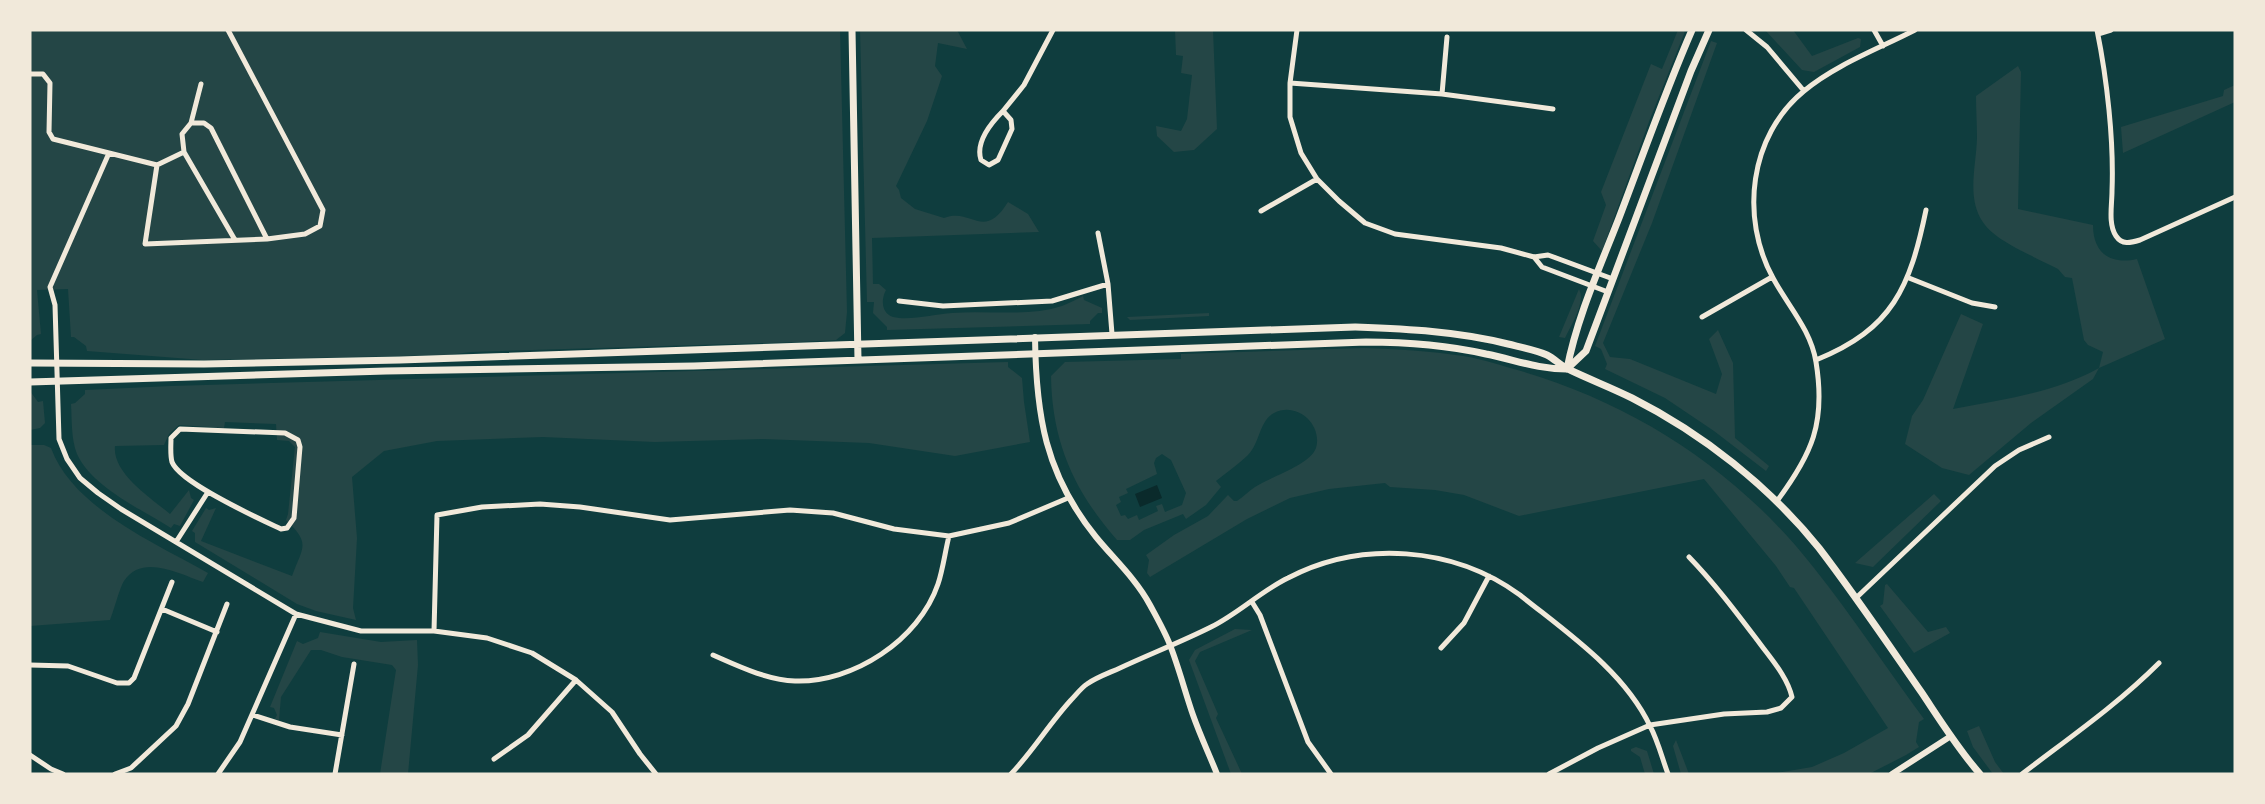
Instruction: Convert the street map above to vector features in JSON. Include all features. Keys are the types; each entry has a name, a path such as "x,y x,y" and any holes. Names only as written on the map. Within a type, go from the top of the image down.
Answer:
{"main road":[{"path":"852,30 858,360"},
{"path":"1568,369 1572,346 1593,286 1651,130 1692,30"},
{"path":"30,382 386,370 694,366 1401,342 1487,354 1542,369 1568,369 1586,351 1691,71 1709,30"},
{"path":"30,363 216,364 858,345 1355,327 1416,329 1464,334 1507,343 1547,355 1568,369 1634,399 1701,439 1777,501 1818,547 1856,598 1951,736 1980,774"}],"street":[{"path":"157,165 145,244 267,239 305,234 320,226 323,210 228,30"},
{"path":"1003,111 1011,120 1012,129 998,160 989,165 981,159 980,145 995,120 1024,85 1053,30"},
{"path":"1297,30 1290,83 1290,117 1301,153 1317,179 1365,222 1395,234 1501,248 1534,257 1548,255 1613,279"},
{"path":"1746,30 1767,47 1804,91"},
{"path":"1874,30 1883,46"},
{"path":"1777,501 1798,473 1807,456 1817,424 1819,395 1816,360 1804,328 1772,277 1760,248 1752,195 1756,169 1766,142 1781,115 1804,91 1837,70 1915,30"},
{"path":"2111,30 2097,32 2106,86 2113,182 2111,223 2114,234 2121,242 2140,240 2235,197"},
{"path":"1442,94 1447,37"},
{"path":"30,74 43,74 50,83 49,132 53,139 157,165 184,152"},
{"path":"1290,83 1442,94 1553,110"},
{"path":"201,84 191,123 182,134 184,152 235,240"},
{"path":"191,123 204,123 211,128 267,239"},
{"path":"109,153 50,287 55,305 59,439 67,459 80,478 121,509 296,614 361,631 434,631 487,638 532,653 576,680 612,712 656,774"},
{"path":"1261,211 1317,179"},
{"path":"1816,360 1855,341 1891,309 1908,278 1920,240 1926,210"},
{"path":"1098,233 1108,284 1112,334"},
{"path":"1534,257 1542,267 1608,292"},
{"path":"1702,317 1772,277"},
{"path":"1908,278 1972,303 1995,307"},
{"path":"900,301 944,306 1052,301 1108,284"},
{"path":"1035,337 1040,417 1050,458 1068,498 1097,537 1123,566 1148,602 1170,645 1192,714 1217,774"},
{"path":"180,429 285,433 298,440 300,447 294,518 287,528 281,529 208,492 176,468 172,462 171,438 180,429"},
{"path":"1856,598 1900,558 1958,498 1995,466 2019,450 2049,437"},
{"path":"177,542 208,492"},
{"path":"434,631 436,515 482,507 540,504 580,507 670,520 790,510 833,513 894,530 949,536 1009,523 1068,498"},
{"path":"713,655 752,671 795,681 834,677 863,665 887,650 917,622 937,586 949,536"},
{"path":"1011,774 1086,684 1214,626 1271,587 1313,566 1344,556 1381,552 1412,554 1469,567 1520,595 1606,667 1632,696 1650,725 1668,774"},
{"path":"1549,774 1598,748 1650,725 1725,714 1767,712 1781,708 1792,697 1789,685 1778,667 1718,586 1689,558"},
{"path":"1441,648 1464,623 1489,576"},
{"path":"30,665 68,666 117,682 129,682 134,678 172,582"},
{"path":"1252,602 1260,615 1308,742 1331,774"},
{"path":"115,774 133,771 176,726 188,704 227,604"},
{"path":"162,609 217,632"},
{"path":"218,774 240,742 296,614"},
{"path":"2022,774 2091,724 2134,688 2159,663"},
{"path":"335,774 354,664"},
{"path":"494,759 528,735 576,680"},
{"path":"253,715 290,727 342,735"},
{"path":"1892,774 1951,736"},
{"path":"30,755 51,770 63,774"}],"shaded area":[{"path":"30,30 840,30 847,312 845,333 836,340 799,342 471,352 448,355 203,360 87,351 86,346 71,337 68,289 37,290 41,334 30,341"},
{"path":"860,30 957,30 967,49 938,43 935,66 942,76 927,121 896,186 901,198 915,209 944,218 962,216 984,222 999,214 1008,202 1028,214 1039,232 872,238 873,284 879,284 886,290 883,301 886,312 893,317 907,318 966,312 1036,311 1062,306 1083,296 1084,300 1102,308 1102,313 1098,313 1090,324 887,330 887,327 873,313 874,302 867,302"},
{"path":"1175,30 1213,30 1217,129 1194,150 1174,152 1157,136 1156,126 1181,131 1187,119 1192,75 1181,73 1183,56 1176,55"},
{"path":"1678,30 1685,30 1602,251 1593,241 1606,205 1601,192 1651,64 1662,69"},
{"path":"1765,30 1793,30 1812,56 1858,38 1861,39 1860,47 1814,72 1802,70"},
{"path":"1711,41 1717,43 1652,223 1603,343 1610,357 1630,359 1716,394 1722,374 1709,339 1718,330 1733,363 1735,438 1769,466 1766,471 1714,431 1665,398 1605,369 1607,364 1601,349 1595,346"},
{"path":"2018,66 2021,72 2018,209 2093,225 2096,243 2105,255 2119,260 2137,259 2165,339 2099,368 2103,352 2088,345 2084,340 2072,278 2065,277 2058,269 1999,238 1984,223 1974,201 1976,96"},
{"path":"2235,85 2235,102 2123,153 2121,127 2223,96 2224,90"},
{"path":"1579,289 1581,301 1577,314 1565,338 1559,337"},
{"path":"1209,313 1209,316 1130,320 1127,317"},
{"path":"1961,314 1983,324 1953,409 2065,384 2099,368 2093,379 2031,423 1969,475 1942,468 1905,444 1912,416 1923,400"},
{"path":"1364,348 1414,350 1463,356 1564,385 1645,423 1683,446 1719,472 1785,533 1842,605 1924,719 1919,722 1916,742 1919,747 1869,774 1771,774 1812,767 1844,753 1888,728 1794,588 1790,587 1776,566 1704,479 1519,516 1464,495 1435,490 1390,487 1385,483 1329,489 1290,498 1247,519 1150,577 1147,573 1149,560 1146,555 1174,535 1208,516 1228,495 1237,501 1255,487 1306,460 1316,448 1315,431 1312,423 1306,417 1291,410 1274,413 1265,421 1248,455 1216,481 1221,487 1206,505 1186,519 1183,514 1144,530 1130,540 1117,540 1089,503 1068,464 1056,423 1051,376 1065,362 1181,359 1181,354","holes":["1162,454 1171,460 1186,493 1182,505 1165,512 1162,504 1156,506 1158,511 1139,520 1137,515 1128,519 1125,515 1121,516 1116,505 1121,502 1119,497 1128,493 1126,489 1157,474 1154,463 1156,458"]},
{"path":"1008,362 1008,367 1022,378 1030,442 955,456 869,443 763,439 655,442 543,437 437,441 384,451 352,477 357,538 353,608 356,620 297,604 195,542 195,533 192,531 206,508 209,510 216,508 201,541 292,576 302,551 302,540 286,520 295,447 289,441 277,440 276,424 225,422 224,428 179,425 169,434 164,445 115,446 116,456 126,475 143,493 170,514 189,490 194,500 180,526 174,524 171,528 118,496 94,477 77,454 72,429 71,404 85,394 85,390"},
{"path":"30,391 38,402 43,401 45,423 40,428 30,430"},
{"path":"30,445 44,445 51,448 62,469 77,489 96,506 141,536 208,573 203,582 162,568 141,568 124,581 110,620 30,626"},
{"path":"1157,485 1162,498 1140,507 1135,494"},
{"path":"1934,494 1941,501 1873,567 1855,563"},
{"path":"1887,584 1928,632 1946,627 1950,633 1914,653 1880,606 1883,604"},
{"path":"1235,629 1252,630 1200,652 1195,661 1218,714 1216,718 1242,774 1231,774 1189,660 1195,650"},
{"path":"320,632 381,642 417,640 418,665 408,774 380,774 396,670 392,665 342,657 321,650 311,650 281,697 279,720 275,719 277,715 274,708 270,707 297,641 303,644 318,638"},
{"path":"1979,726 1995,762 2004,774 1993,774 1973,747 1967,731"},
{"path":"1676,740 1689,774 1681,774 1673,746"},
{"path":"1636,747 1647,751 1654,774 1645,774 1640,757 1631,751"}]}
